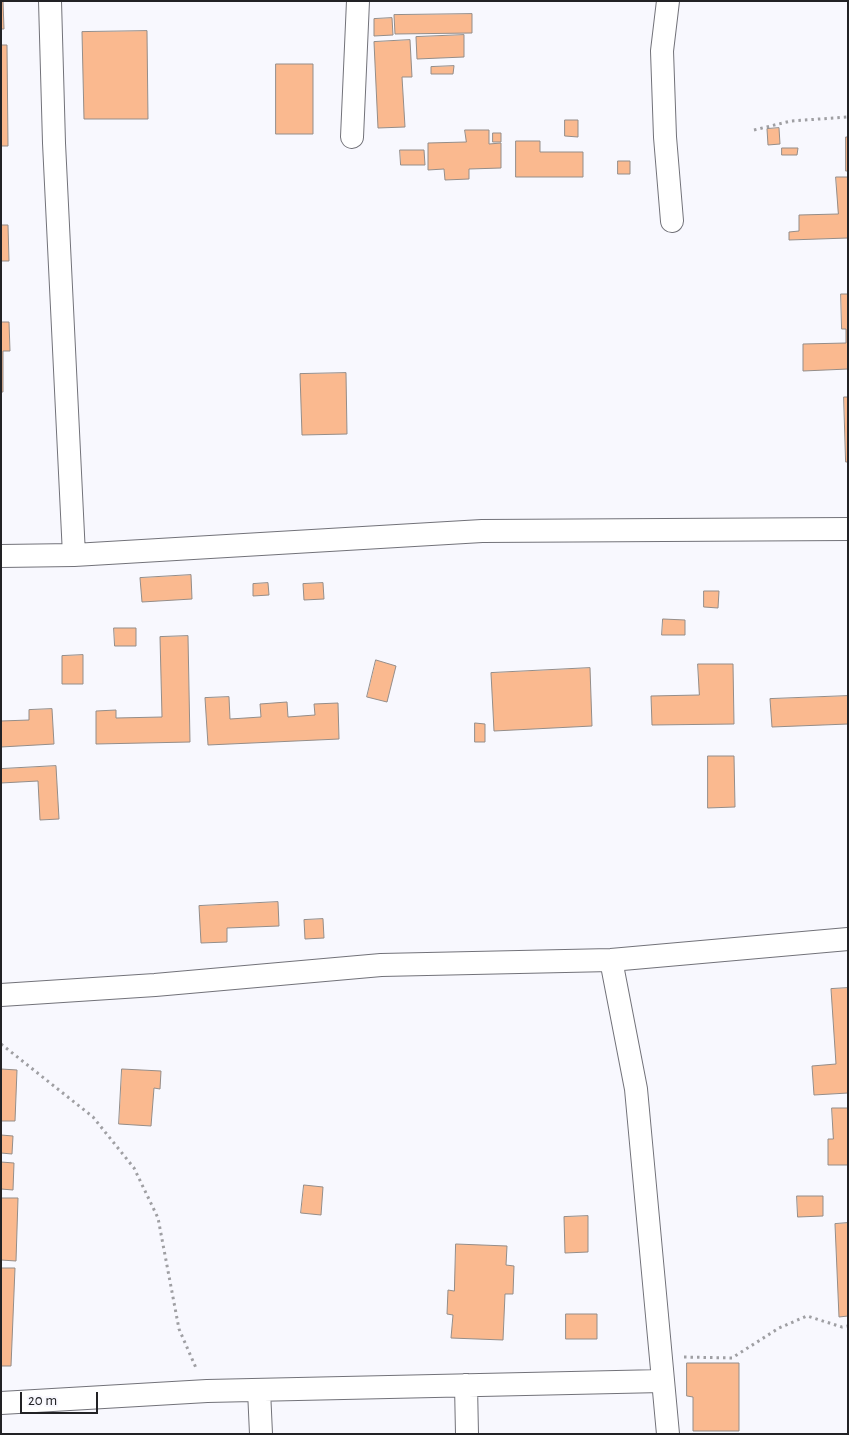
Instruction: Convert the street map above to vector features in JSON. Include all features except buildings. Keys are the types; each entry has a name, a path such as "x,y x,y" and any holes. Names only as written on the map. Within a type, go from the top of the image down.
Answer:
{"street":[{"path":"50,1 54,143 74,556"},
{"path":"352,137 358,1"},
{"path":"668,1 662,51 665,137 672,221"},
{"path":"1,556 74,556 482,531 848,529"},
{"path":"1,995 165,984 381,965 612,960 848,939"},
{"path":"612,960 636,1089 652,1244 662,1381 668,1434"},
{"path":"1,1403 207,1391 662,1381"},
{"path":"466,1385 467,1434"},
{"path":"259,1390 261,1434"}],"path":[{"path":"754,130 791,121 848,117"},
{"path":"1,1044 93,1117 134,1168 158,1218 179,1329 207,1391"},
{"path":"660,1357 732,1358 778,1328 807,1316 848,1326"}]}
